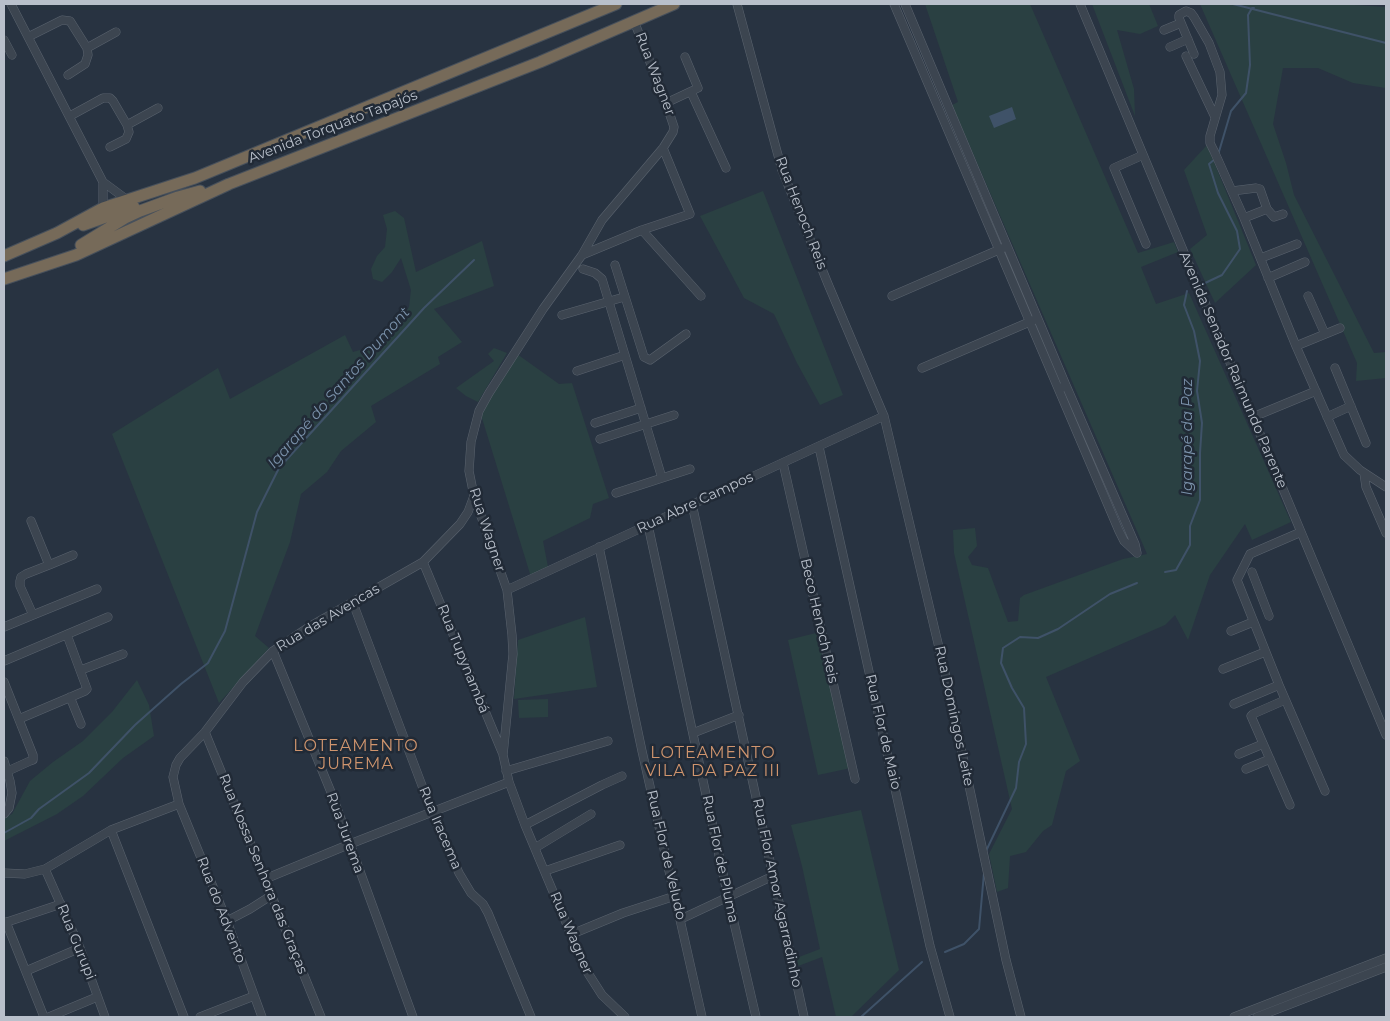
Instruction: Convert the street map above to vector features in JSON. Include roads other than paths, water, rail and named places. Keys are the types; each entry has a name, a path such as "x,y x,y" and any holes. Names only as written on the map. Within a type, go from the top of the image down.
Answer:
{"highway":[{"name":"Avenida Torquato Tapajós","path":"4,256 58,232 103,208 194,178 616,4"},
{"name":"Avenida Torquato Tapajós","path":"4,279 76,255 229,184 540,62 674,4"},
{"path":"58,232 148,202 194,178"}],"street":[{"path":"11,4 103,182 103,208"},
{"name":"Rua Henoch Reis","path":"737,4 782,170 884,416"},
{"path":"894,4 999,250 1034,320 1119,531 1124,541 1137,553"},
{"path":"905,4 1008,246 1034,320"},
{"name":"Avenida Senador Raimundo Parente","path":"1080,4 1386,735"},
{"path":"1215,117 1190,55 1188,39 1181,23 1179,15 1186,11 1194,17 1209,43 1220,72 1222,95 1210,136 1210,143 1244,218 1296,346 1344,455 1364,473 1386,487"},
{"path":"28,37 49,26 66,20 70,22 87,48 87,61 68,75"},
{"name":"Rua Wagner","path":"626,1017 602,995 586,970 509,782 503,755 513,654 507,590 474,496 469,470 471,442 479,411 519,345 582,255 602,220 663,148 674,127 634,21"},
{"path":"1164,30 1181,23"},
{"path":"87,48 116,32"},
{"path":"1170,47 1188,39"},
{"path":"4,40 12,55"},
{"path":"666,103 698,88 685,57"},
{"path":"923,71 932,67"},
{"path":"691,92 726,168"},
{"path":"70,116 106,98 113,101 129,132 128,137 110,147"},
{"path":"127,125 158,108"},
{"path":"956,148 965,144"},
{"path":"582,255 642,230 690,214 663,148"},
{"path":"1143,155 1114,168 1146,244"},
{"path":"103,182 126,199"},
{"path":"1232,191 1260,189 1268,209 1274,217 1283,214"},
{"path":"1244,218 1268,209"},
{"path":"642,230 701,296"},
{"path":"1261,258 1297,244"},
{"path":"892,296 1008,246"},
{"path":"1268,278 1305,262"},
{"path":"615,266 646,359 650,360 686,334"},
{"path":"582,269 595,273 602,278 662,478"},
{"path":"1308,296 1325,334"},
{"path":"562,315 624,297"},
{"path":"922,368 1034,320"},
{"path":"1296,346 1340,328"},
{"path":"576,371 625,355"},
{"path":"1335,368 1366,443"},
{"path":"1253,417 1316,391"},
{"path":"1327,417 1351,406"},
{"path":"595,423 641,408"},
{"path":"600,439 674,416"},
{"name":"Rua Abre Campos","path":"507,590 884,416"},
{"name":"Rua Domingos Leite","path":"884,416 946,677 1006,960 1021,1017"},
{"name":"Rua Flor de Maio","path":"819,446 930,946 950,1017"},
{"name":"Beco Henoch Reis","path":"783,463 855,779"},
{"path":"616,493 690,469"},
{"path":"1364,473 1366,487 1386,533"},
{"name":"Rua das Avencas","path":"179,804 173,777 176,765 180,758 205,732 243,682 273,651 309,627 423,562 460,524 468,512 474,496"},
{"name":"Rua Flor Amor Agarradinho","path":"692,504 804,1017"},
{"path":"31,521 49,564"},
{"name":"Rua Flor de Pluma","path":"648,526 728,897 756,1017"},
{"path":"1301,532 1250,554 1237,580 1285,700 1325,791"},
{"name":"Rua Flor de Veludo","path":"599,547 702,1017"},
{"path":"33,615 20,586 21,577 72,555"},
{"name":"Rua Tupynambá","path":"423,562 503,755"},
{"path":"1252,572 1269,616"},
{"path":"1241,591 1257,584"},
{"path":"4,627 97,589"},
{"name":"Rua Iracema","path":"353,603 432,812 459,873 488,913 532,1017"},
{"path":"4,661 108,617"},
{"path":"1231,631 1253,622"},
{"path":"19,719 88,689 67,635"},
{"name":"Rua Jurema","path":"273,651 329,788 413,1017"},
{"path":"1223,669 1265,652"},
{"path":"81,670 123,654"},
{"path":"4,682 33,755 33,760 8,771"},
{"path":"1234,704 1279,685"},
{"path":"70,697 81,724"},
{"path":"1285,700 1252,715 1290,805"},
{"path":"693,733 739,715"},
{"name":"Rua Nossa Senhora das Graças","path":"205,732 321,1017"},
{"path":"506,771 608,741"},
{"path":"1239,754 1263,744"},
{"path":"1246,769 1270,759"},
{"path":"4,761 12,793 9,808 4,814"},
{"path":"525,825 602,784 622,776"},
{"path":"265,879 509,782"},
{"path":"4,873 25,874 45,868 111,830 179,804"},
{"name":"Rua do Advento","path":"179,804 227,921 262,1017"},
{"path":"535,848 591,814"},
{"path":"111,830 184,1017"},
{"path":"545,871 620,845"},
{"name":"Rua Gurupi","path":"45,868 80,948 105,1017"},
{"path":"680,919 773,876"},
{"path":"227,921 272,895"},
{"path":"572,934 623,913 676,896"},
{"path":"44,1017 5,922 61,904"},
{"path":"26,971 80,948"},
{"path":"1234,1017 1386,958"},
{"path":"1257,1017 1386,967"},
{"path":"200,1017 254,996"},
{"path":"49,1017 97,997"}],"water":[{"path":"1012,107 1016,119 994,128 989,116"}],"waterway":[{"path":"1233,4 1386,43"},
{"name":"Igarapé da Paz","path":"1218,155 1231,111 1246,93 1250,65 1248,15 1252,8 1254,8"},
{"name":"Igarapé da Paz","path":"1203,284 1222,275 1240,249 1237,231 1218,193 1209,164 1215,159"},
{"name":"Igarapé do Santos Dumont","path":"4,833 31,818 39,809 89,773 135,725 208,663 225,631 257,512 279,468 424,308 474,260"},
{"name":"Igarapé da Paz","path":"1165,572 1176,570 1190,545 1190,526 1200,500 1202,423 1197,391 1200,361 1194,331 1184,305 1187,291"},
{"name":"Igarapé da Paz","path":"986,851 1016,788 1019,762 1026,744 1024,708 1012,688 1001,663 1003,648 1020,637 1038,638 1058,629 1110,594 1137,583"},
{"name":"Igarapé da Paz","path":"945,952 964,944 979,929 984,873"},
{"name":"Igarapé da Paz","path":"861,1017 922,962"}],"district":[{"name":"LOTEAMENTO JUREMA","path":"356,755"},
{"name":"LOTEAMENTO VILA DA PAZ III","path":"713,762"}]}
